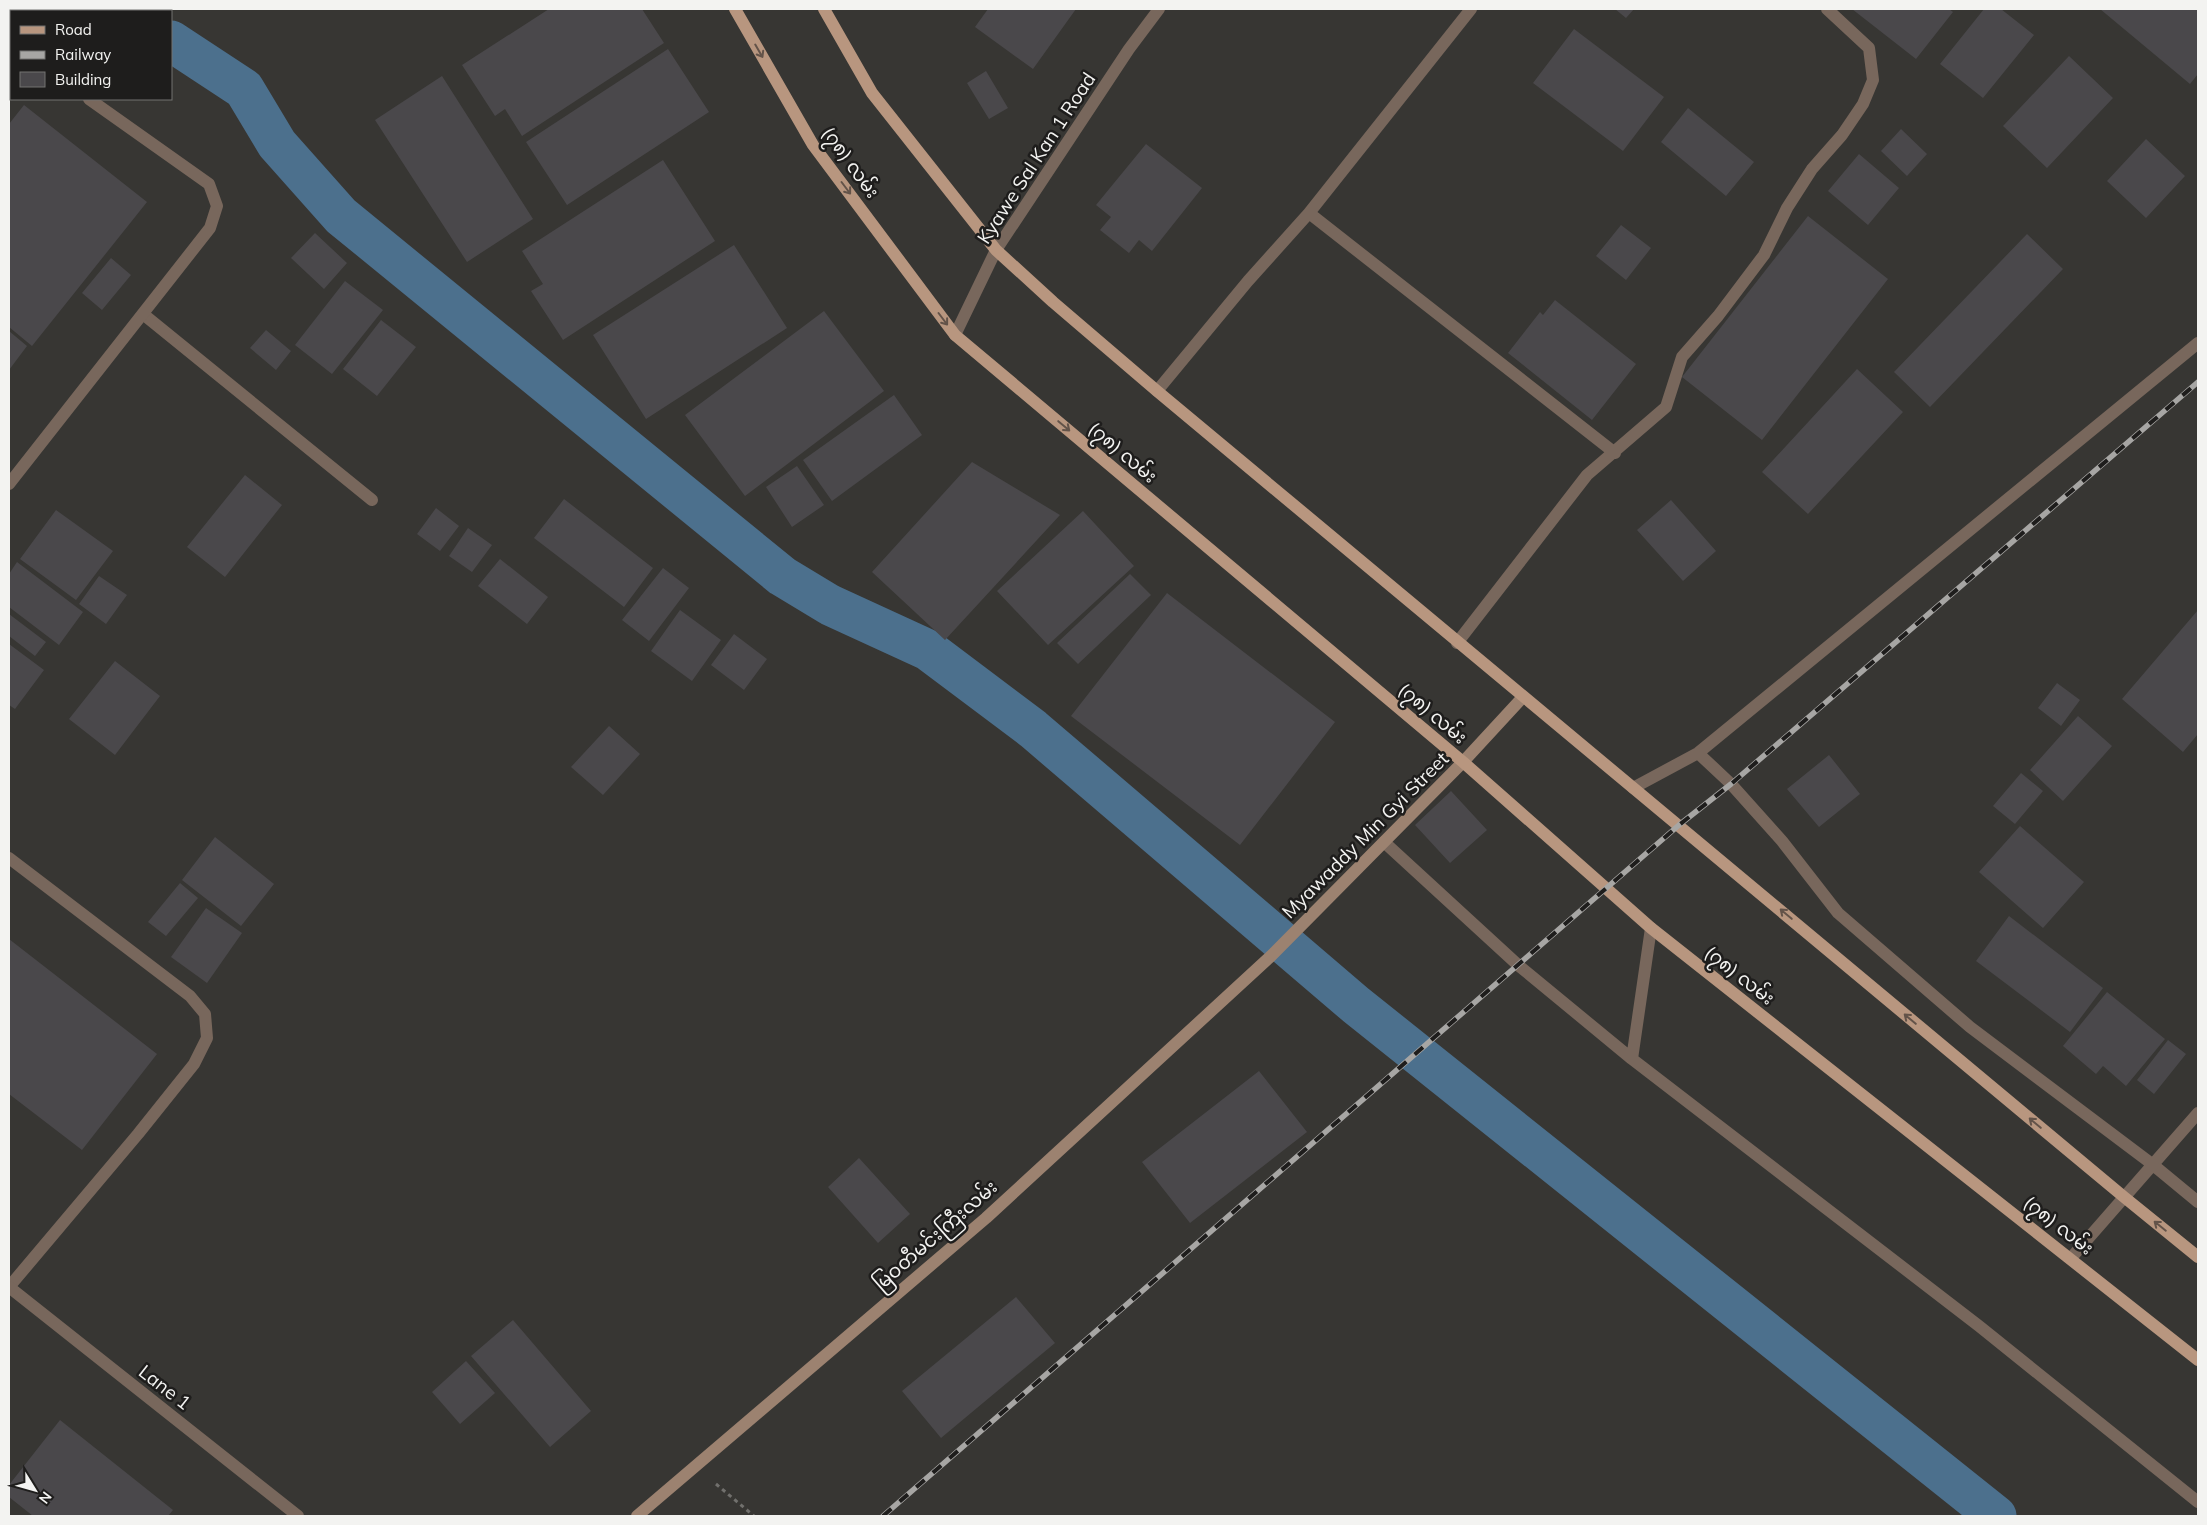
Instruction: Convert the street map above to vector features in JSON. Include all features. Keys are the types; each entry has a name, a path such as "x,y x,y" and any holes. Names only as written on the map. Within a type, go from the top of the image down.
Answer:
{"main road":[{"name":"(၇၈) လမ်း","path":"735,9 813,145 955,335 1463,762 1651,928 2198,1360"},
{"path":"824,9 872,94 996,250 1157,392 2124,1198 2198,1257"},
{"name":"Myawaddy Min Gyi Street","path":"1251,974 1463,762 1523,697"},
{"name":"မြဝတီမင်းကြီးလမ်း","path":"637,1516 986,1218 1251,974"}],"street":[{"name":"Kyawe Sal Kan 1 Road","path":"955,335 996,250 1130,49 1159,9"},
{"path":"1157,392 1248,281 1309,213 1471,9"},
{"path":"1457,642 1587,475 1615,453 1666,407 1682,356 1718,316 1764,254 1787,208 1812,169 1842,135 1863,104 1873,80 1870,48 1827,9"},
{"path":"9,484 210,228 217,206 209,184 90,100"},
{"path":"1309,213 1615,453"},
{"path":"143,314 372,500"},
{"path":"1633,788 1698,753 2198,342"},
{"path":"1698,753 1732,784 1782,841 1838,913 1970,1027 2152,1164 2198,1202"},
{"path":"1384,842 1518,965 1632,1059 1979,1326 2198,1502"},
{"path":"9,858 190,996 206,1014 207,1038 194,1064 138,1134 9,1287"},
{"path":"1632,1059 1651,928"},
{"path":"2071,1258 2198,1113"},
{"name":"Lane 1","path":"9,1287 298,1516"}],"path":[{"path":"695,1466 754,1516"}],"building":[{"path":"549,9 642,9 664,43 522,136 505,109 495,116 462,65"},
{"path":"988,9 1076,9 1033,69 975,27"},
{"path":"1615,9 1634,9 1626,18"},
{"path":"1852,9 1949,9 1953,12 1916,59"},
{"path":"1984,9 2001,9 2034,35 1983,98 1940,64"},
{"path":"2100,9 2198,9 2198,74 2190,84"},
{"path":"1574,29 1664,97 1623,151 1533,83"},
{"path":"668,49 709,112 567,205 526,142"},
{"path":"2069,56 2113,98 2047,168 2003,126"},
{"path":"986,71 1008,108 989,119 967,83"},
{"path":"442,76 533,219 467,262 375,120"},
{"path":"24,105 147,202 32,346 9,327 9,124"},
{"path":"1688,108 1754,162 1726,196 1661,142"},
{"path":"1901,129 1927,154 1907,176 1881,151"},
{"path":"2146,139 2185,176 2146,218 2107,181"},
{"path":"1146,144 1202,188 1152,251 1139,240 1129,253 1100,230 1111,217 1096,205"},
{"path":"1859,154 1899,188 1868,225 1828,191"},
{"path":"663,160 715,241 563,340 531,291 543,284 522,251"},
{"path":"1808,216 1888,279 1762,440 1682,377"},
{"path":"1621,225 1651,248 1626,280 1596,256"},
{"path":"315,233 347,263 324,289 291,258"},
{"path":"2027,234 2063,269 1930,407 1894,372"},
{"path":"734,245 787,328 646,419 593,335"},
{"path":"111,258 131,275 102,310 82,293"},
{"path":"345,281 383,310 332,374 295,345"},
{"path":"1555,300 1636,364 1592,420 1508,353 1540,312 1543,315"},
{"path":"824,311 884,391 745,496 685,415"},
{"path":"381,320 416,347 377,396 343,369"},
{"path":"266,330 291,351 276,370 250,348"},
{"path":"9,331 27,346 9,370"},
{"path":"1857,369 1903,412 1808,514 1762,472"},
{"path":"894,395 922,435 832,501 803,460"},
{"path":"972,462 1060,515 945,640 872,572"},
{"path":"797,466 824,505 792,527 766,487"},
{"path":"245,475 282,505 225,577 187,547"},
{"path":"564,499 653,568 624,607 534,538"},
{"path":"1671,500 1716,551 1683,581 1637,530"},
{"path":"436,508 459,526 440,551 417,534"},
{"path":"56,510 113,551 76,600 20,559"},
{"path":"1083,511 1134,566 1048,645 997,591"},
{"path":"468,528 492,545 472,572 449,556"},
{"path":"500,559 548,597 527,624 478,586"},
{"path":"17,562 83,612 59,645 9,607 9,574"},
{"path":"663,568 689,588 649,641 622,620"},
{"path":"1130,574 1151,595 1078,664 1057,643"},
{"path":"99,576 127,595 106,624 79,604"},
{"path":"1167,593 1335,722 1240,845 1071,716"},
{"path":"680,610 721,640 692,681 651,651"},
{"path":"2198,610 2198,734 2183,752 2122,699"},
{"path":"9,614 46,642 35,656 9,636"},
{"path":"734,634 767,659 744,690 711,665"},
{"path":"9,644 44,670 15,709 9,705"},
{"path":"115,661 160,696 115,755 69,719"},
{"path":"2057,683 2080,700 2061,726 2038,708"},
{"path":"2078,716 2112,746 2063,801 2030,770"},
{"path":"609,726 640,754 603,795 571,767"},
{"path":"1829,755 1860,794 1819,827 1787,789"},
{"path":"2021,773 2043,791 2015,824 1993,806"},
{"path":"1451,791 1487,830 1450,863 1415,825"},
{"path":"2020,826 2084,882 2043,928 1979,872"},
{"path":"215,837 274,884 241,926 182,880"},
{"path":"180,883 198,898 166,936 148,922"},
{"path":"206,908 242,933 207,983 171,957"},
{"path":"2009,916 2103,988 2070,1032 1976,961"},
{"path":"9,939 157,1054 82,1150 9,1094"},
{"path":"2107,992 2165,1039 2126,1086 2103,1066 2096,1074 2063,1046"},
{"path":"2168,1040 2186,1054 2154,1094 2137,1080"},
{"path":"1259,1071 1307,1132 1190,1223 1142,1162"},
{"path":"859,1158 910,1214 878,1243 828,1187"},
{"path":"1016,1297 1055,1343 941,1438 902,1391"},
{"path":"513,1320 591,1411 550,1447 471,1356"},
{"path":"466,1361 495,1393 460,1424 432,1392"},
{"path":"60,1420 173,1510 168,1516 33,1516 9,1497 9,1485"}],"waterway":[{"path":"172,42 244,89 277,144 341,216 782,576 830,605 928,650 1033,729 1356,1005 1996,1516"}],"railway":[{"path":"883,1516 1679,825 1731,784 2198,382"}]}
